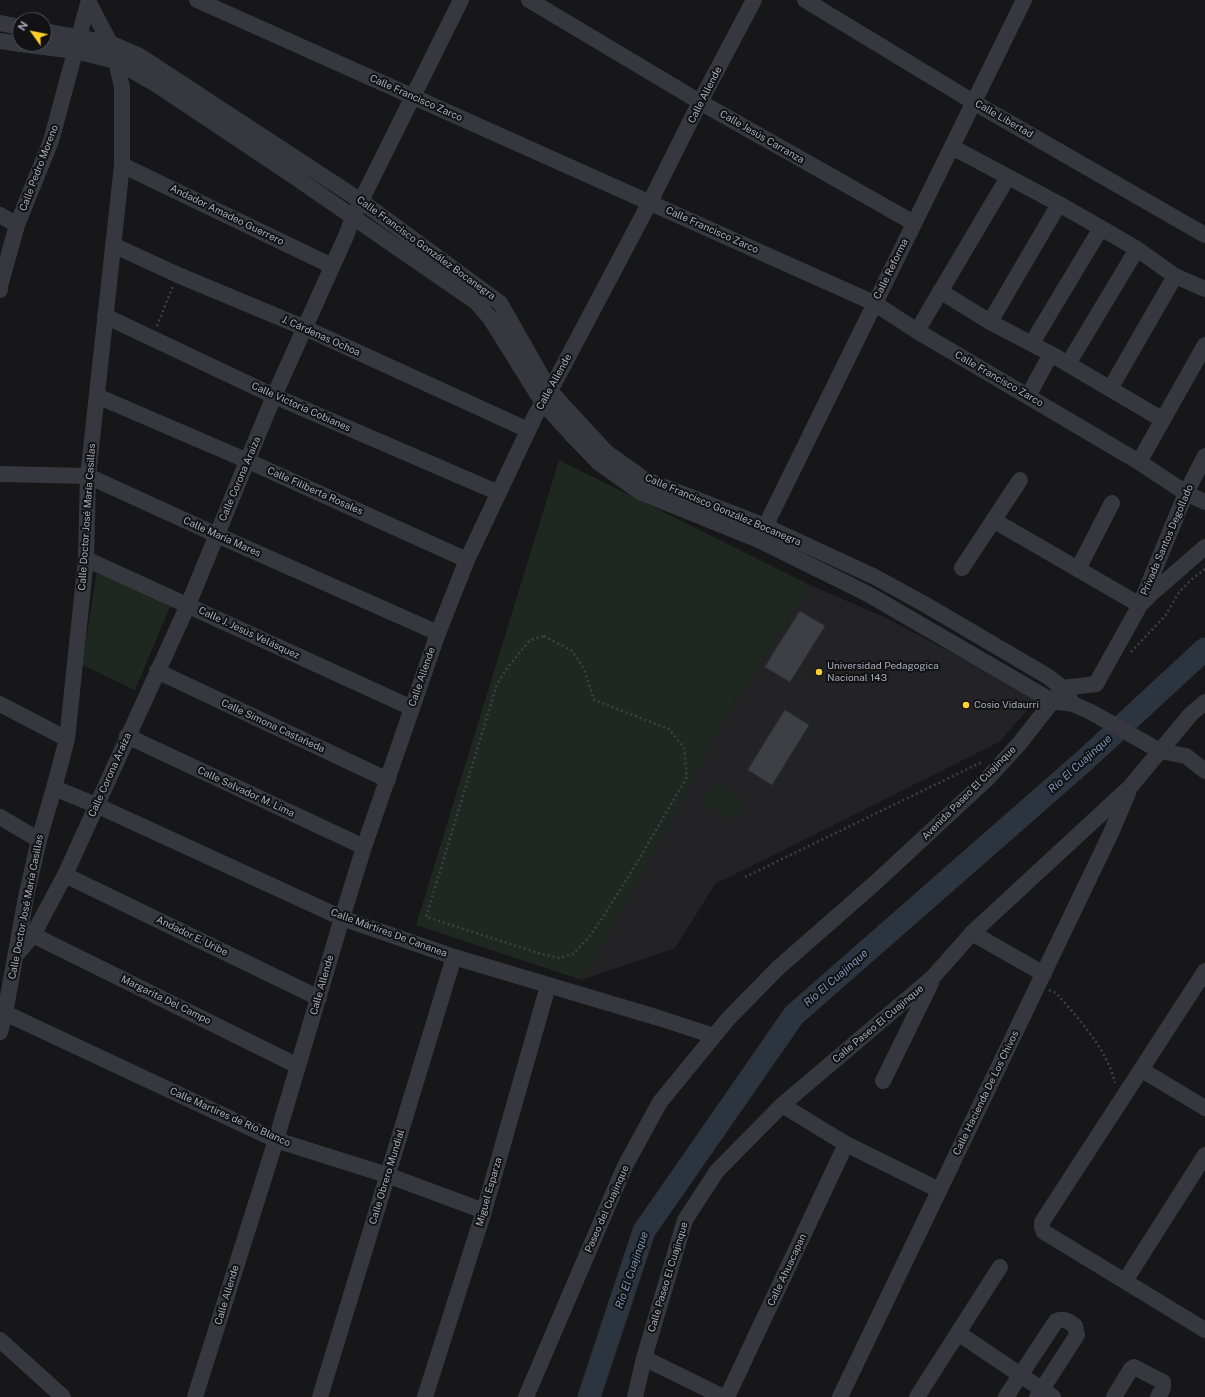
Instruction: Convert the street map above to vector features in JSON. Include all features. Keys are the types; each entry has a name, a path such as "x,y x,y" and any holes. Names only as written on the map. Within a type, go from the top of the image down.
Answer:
{"street":[{"name":"Calle Francisco Zarco","path":"196,0 650,202 874,304 1139,462 1186,493 1205,502"},
{"name":"Calle Corona Araiza","path":"16,955 33,935 65,875 127,736 188,605 274,396 353,218 461,0"},
{"name":"Calle Jesús Carranza","path":"530,0 700,102 914,223"},
{"name":"Calle Allende","path":"195,1397 276,1140 364,847 438,632 467,560 528,430 650,202 700,102 754,0"},
{"name":"Calle Libertad","path":"805,0 975,103 1205,235"},
{"name":"Calle Reforma","path":"762,532 914,223 975,103 1024,0"},
{"name":"Calle Doctor José María Casillas","path":"0,1032 26,897 39,840 67,739 86,559 88,476 122,165 122,86 110,43 89,1"},
{"name":"Calle Pedro Moreno","path":"0,290 17,225 51,142 89,1"},
{"path":"0,23 12,25"},
{"path":"52,34 77,44"},
{"path":"0,41 12,43"},
{"name":"Calle Francisco González Bocanegra","path":"77,44 110,43 138,55 361,201 500,303 546,397"},
{"path":"52,44 77,44"},
{"name":"Calle Francisco González Bocanegra","path":"77,44 116,61 159,86 295,177 476,302 490,318 546,397 606,452 644,479 762,532 875,577 1047,676 1063,688"},
{"path":"952,147 1059,204 1137,249 1175,276 1205,289"},
{"name":"Andador Amadeo Guerrero","path":"122,165 332,266"},
{"path":"917,331 1008,176"},
{"path":"990,322 1059,204"},
{"path":"0,215 17,225"},
{"path":"1032,343 1100,228"},
{"name":"J. Cárdenas Ochoa","path":"113,245 178,275 305,328 528,430"},
{"path":"1068,364 1137,249"},
{"path":"1110,389 1175,276"},
{"path":"940,291 990,322 1032,343 1163,420"},
{"name":"Calle Victoria Cobianes","path":"105,316 274,396 499,493"},
{"path":"1139,462 1205,345"},
{"path":"1028,396 1051,354"},
{"name":"Calle Filiberta Rosales","path":"97,396 248,461 467,560"},
{"name":"Privada Santos Degollado","path":"993,520 1140,605 1186,493 1205,456"},
{"name":"Calle María Mares","path":"0,474 88,476 216,535 438,632"},
{"path":"962,568 1020,480"},
{"path":"1078,569 1112,503"},
{"name":"Calle Francisco González Bocanegra","path":"762,532 1052,701"},
{"path":"1073,704 1063,688 1096,684 1140,605 1150,594 1205,547"},
{"name":"Calle J. Jesús Velásquez","path":"86,559 412,708"},
{"path":"868,594 875,577"},
{"name":"Calle Simona Castañeda","path":"158,671 388,780"},
{"name":"Avenida Paseo El Cuajinque","path":"714,1036 728,1019 778,968 876,883 986,780 1019,744 1063,688"},
{"path":"1052,701 1073,704 1091,712 1153,748 1186,756 1205,771"},
{"name":"Calle Paseo El Cuajinque","path":"635,1397 644,1358 685,1220 717,1171 782,1106 933,978 972,933 1130,787 1153,748 1205,702"},
{"path":"0,704 67,739"},
{"name":"Calle Salvador M. Lima","path":"127,736 364,847"},
{"name":"Calle Hacienda De Los Chivos","path":"840,1397 1110,835 1130,787"},
{"name":"Calle Mártires De Cananea","path":"54,788 96,805 342,918 548,986 714,1036"},
{"path":"0,817 39,840"},
{"name":"Andador E. Uribe","path":"65,875 319,998"},
{"path":"972,933 1040,980"},
{"name":"Margarita Del Campo","path":"33,935 298,1066"},
{"name":"Calle Obrero Mundial","path":"320,1397 454,956"},
{"path":"1205,971 1042,1222 1044,1232 1205,1330"},
{"path":"883,1080 933,978"},
{"name":"Miguel Esparza","path":"425,1397 484,1211 548,986"},
{"name":"Calle Martires de Río Blanco","path":"3,1012 276,1140 387,1175 484,1211"},
{"name":"Paseo del Cuajinque","path":"526,1397 625,1166 660,1102 714,1036"},
{"path":"1142,1070 1205,1108"},
{"path":"782,1106 846,1144 939,1190"},
{"name":"Calle Ahuacapan","path":"727,1397 846,1144"},
{"path":"1125,1281 1205,1155"},
{"path":"917,1397 1000,1267"},
{"path":"958,1333 1020,1375 1044,1395 1077,1335 1075,1326 1066,1320 1061,1319 1056,1321 1020,1375 1006,1397"},
{"path":"0,1340 63,1397"},
{"path":"644,1358 711,1395"},
{"path":"1114,1397 1131,1369 1134,1367 1163,1382 1163,1388 1158,1397"}],"path":[{"path":"152,338 178,275"},
{"path":"1130,654 1155,628 1180,591 1205,569"},
{"path":"544,636 572,651 584,669 594,700 669,729 684,748 687,777 636,864 590,937 573,954 559,958 538,953 426,917 497,684 508,667 530,640 544,636"},
{"path":"745,877 984,761"},
{"path":"1040,980 1056,992 1096,1042 1112,1070 1120,1103"}],"shaded area":[{"path":"559,460 810,585 710,742 684,799 582,980 416,925"},
{"path":"97,571 172,602 135,690 82,665"},
{"path":"810,585 884,617 1038,698 999,742 715,884 675,948 582,980 684,799 710,742"},
{"path":"713,781 746,801 734,821 701,801"}],"building":[{"path":"800,611 825,626 790,682 765,667"},
{"path":"785,710 809,725 772,785 748,770"}],"waterway":[{"name":"Río El Cuajinque","path":"589,1397 644,1231 794,1015 1085,760 1205,649"}],"place":[{"name":"Universidad Pedagogica Nacional 143","path":"819,672"},
{"name":"Cosio Vidaurri","path":"966,705"}]}
